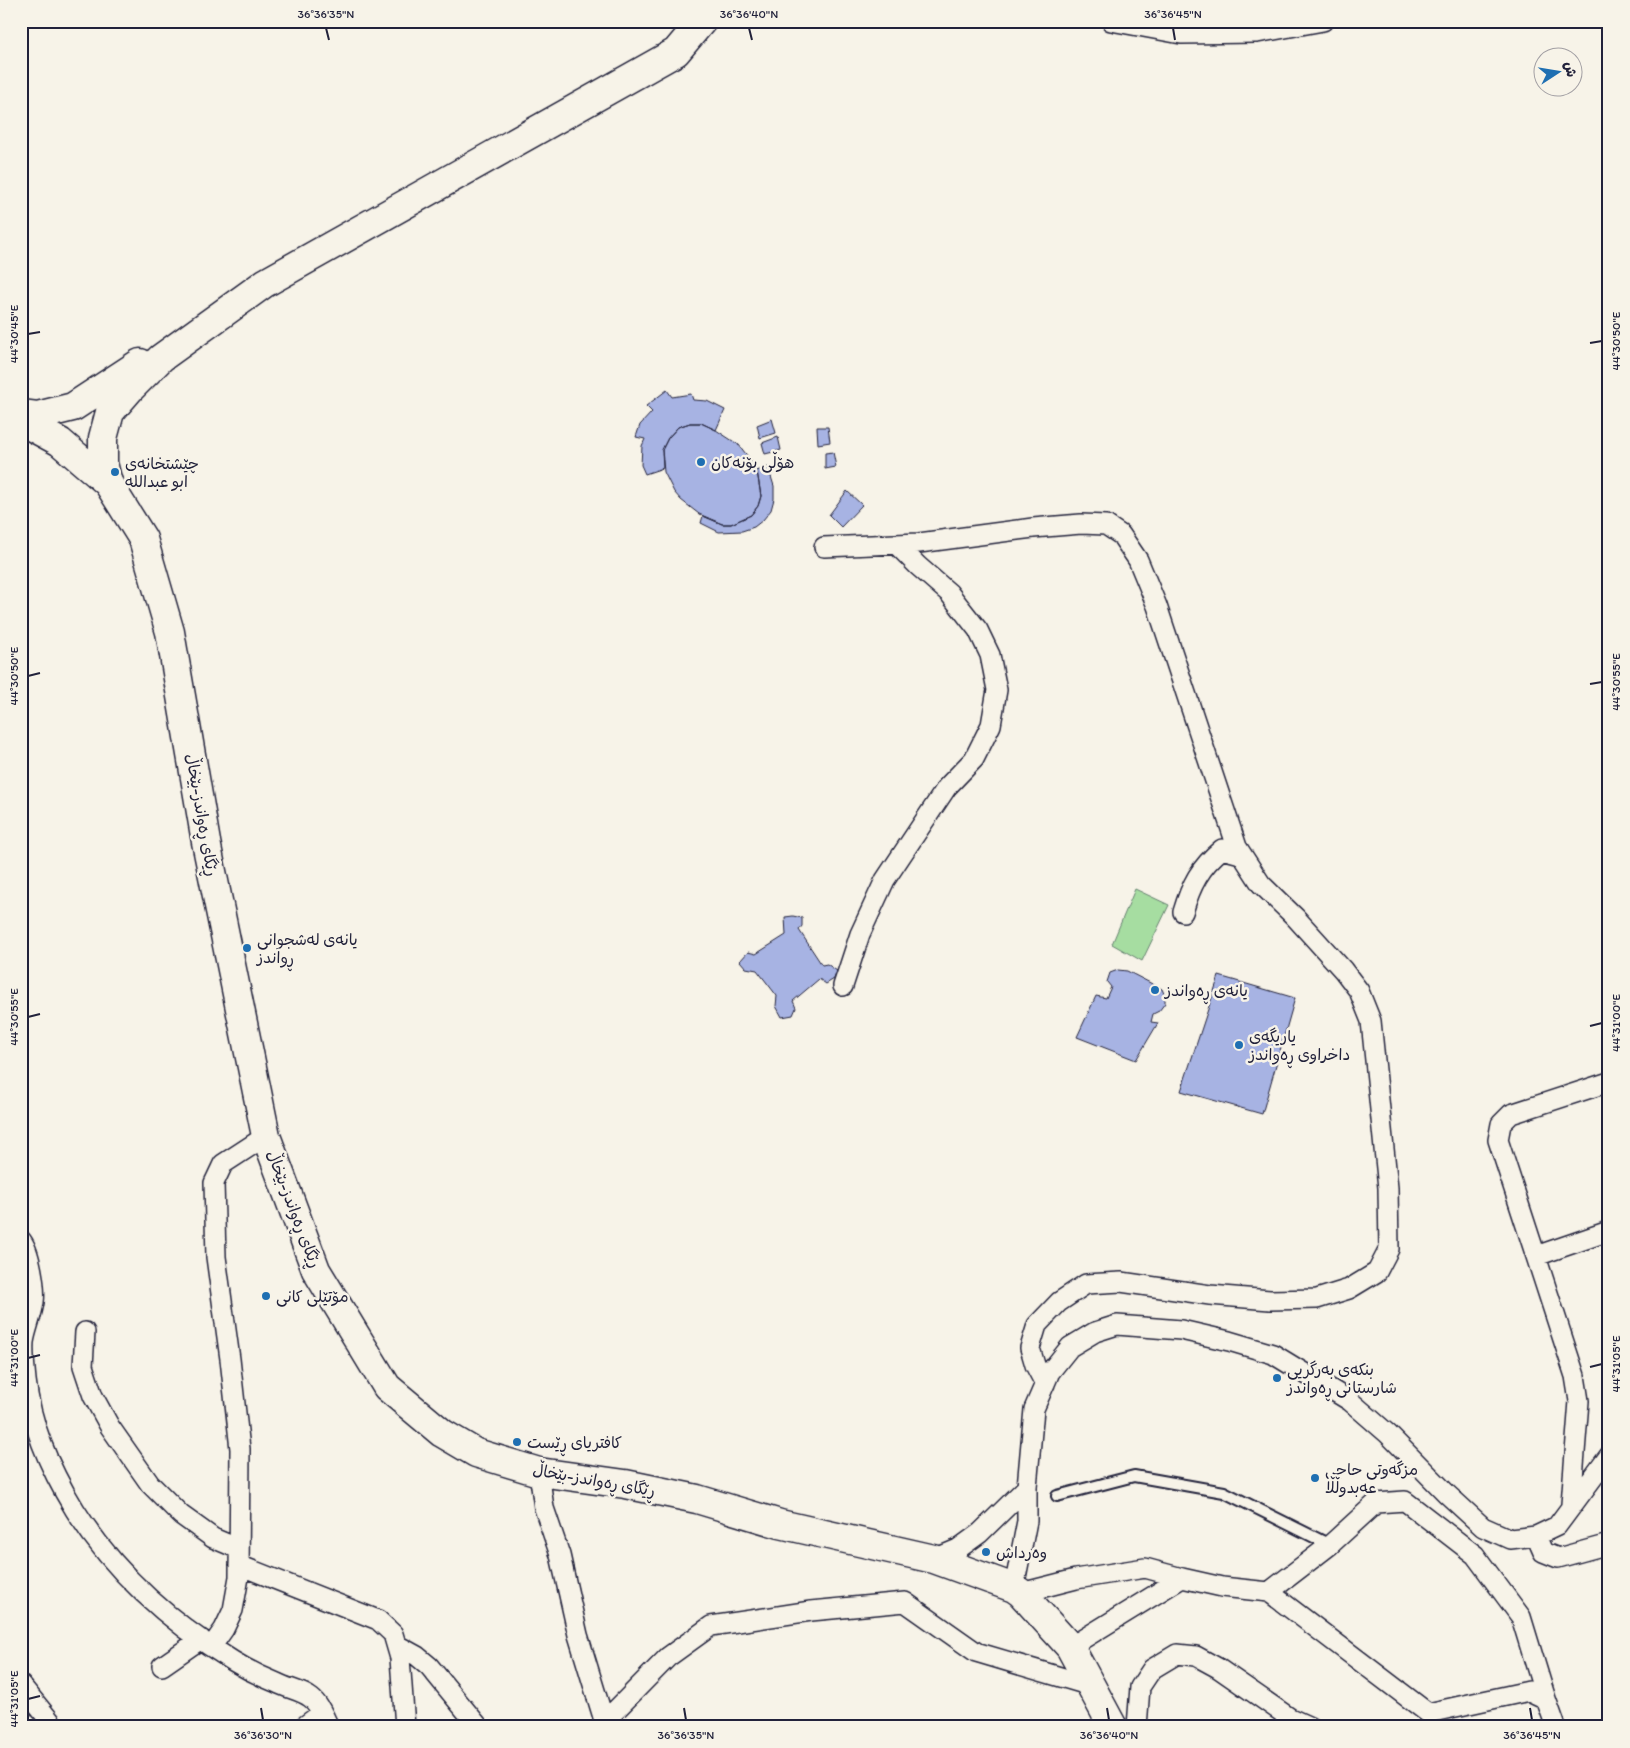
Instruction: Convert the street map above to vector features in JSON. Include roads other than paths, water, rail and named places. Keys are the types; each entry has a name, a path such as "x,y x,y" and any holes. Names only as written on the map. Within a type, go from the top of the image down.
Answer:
{"main road":[{"path":"108,483 103,463 103,438 110,412 161,358 264,283 676,52 702,21"},
{"path":"21,414 36,416 72,407 139,363 161,358"},
{"name":"ڕێگای ڕەواندز-بێخاڵ","path":"21,420 60,442 108,483 143,539 170,632 206,842 266,1136 316,1270 387,1387 442,1433 476,1453 539,1472 624,1484 661,1492 697,1500 780,1524 934,1559 1017,1590 1070,1647 1113,1727"}],"street":[{"path":"1111,21 1180,34 1257,34 1323,21"},
{"path":"824,547 919,543 1033,528 1081,524 1106,525 1121,535 1138,560 1157,606 1237,847 1261,884 1295,917 1343,970 1358,991 1371,1021 1388,1188 1389,1249 1377,1272 1349,1289 1317,1299 1270,1300 1210,1295 1121,1282 1086,1284 1059,1302 1037,1325 1030,1348 1035,1365 1045,1384"},
{"path":"842,986 860,934 885,880 947,787 974,759 991,725 997,690 990,655 978,630 949,593 896,544"},
{"path":"1183,912 1190,890 1210,859 1222,849 1241,854"},
{"path":"1571,1506 1579,1401 1574,1376 1498,1140 1502,1124 1511,1114 1609,1082"},
{"path":"162,1666 206,1642 224,1628 233,1610 239,1577 240,1449 216,1257 214,1183 223,1164 266,1136"},
{"path":"1536,1256 1609,1230"},
{"path":"21,1240 24,1243 32,1269 35,1300 24,1344 26,1382 34,1424 50,1464 75,1510 108,1556 168,1616 233,1661 278,1684 312,1698 326,1720 303,1727"},
{"path":"1546,1699 1529,1691 1428,1713 1269,1592 1222,1587 1145,1568 1017,1590 1027,1521 1027,1487 1034,1409 1050,1372 1070,1347 1095,1332 1117,1325 1181,1330 1273,1354 1350,1401 1388,1434 1483,1527 1510,1538 1536,1536 1557,1526 1609,1456"},
{"path":"86,1332 83,1366 93,1396 110,1427 150,1484 181,1515 239,1557 378,1620 393,1634 400,1658 405,1727"},
{"path":"539,1472 544,1508 560,1555 578,1635 605,1724 668,1657 712,1626 811,1611 905,1602 976,1652 1091,1686"},
{"path":"934,1559 958,1549 980,1533 1027,1487"},
{"path":"1269,1592 1330,1545 1376,1503 1405,1501 1475,1555 1521,1617 1556,1727"},
{"path":"1536,1536 1543,1552 1558,1558 1609,1544"},
{"path":"1070,1647 1182,1578"},
{"path":"397,1645 429,1666 479,1727"},
{"path":"1136,1727 1140,1687 1152,1668 1177,1654 1196,1656 1218,1668 1290,1718 1310,1727"},
{"path":"21,1685 55,1727"}],"lane":[{"path":"1057,1496 1134,1476 1215,1490 1224,1492 1330,1545"}],"place":[{"name":"هۆڵی بۆنەکان","path":"701,462"},
{"name":"چێشتخانەی ابو عبدالله","path":"115,472"},
{"name":"یانەی لەشجوانی ڕواندز","path":"247,948"},
{"name":"یانەی ڕەواندز","path":"1155,990"},
{"name":"یاریگەی داخراوی ڕەواندز","path":"1239,1045"},
{"name":"مۆتێلی کانی","path":"266,1296"},
{"name":"بنکەی بەرگریی شارستانی ڕەواندز","path":"1277,1378"},
{"name":"کافتریای ڕێست","path":"517,1442"},
{"name":"مزگەوتی حاجی عەبدوڵڵا","path":"1315,1478"},
{"name":"وەرداش","path":"986,1552"}]}
